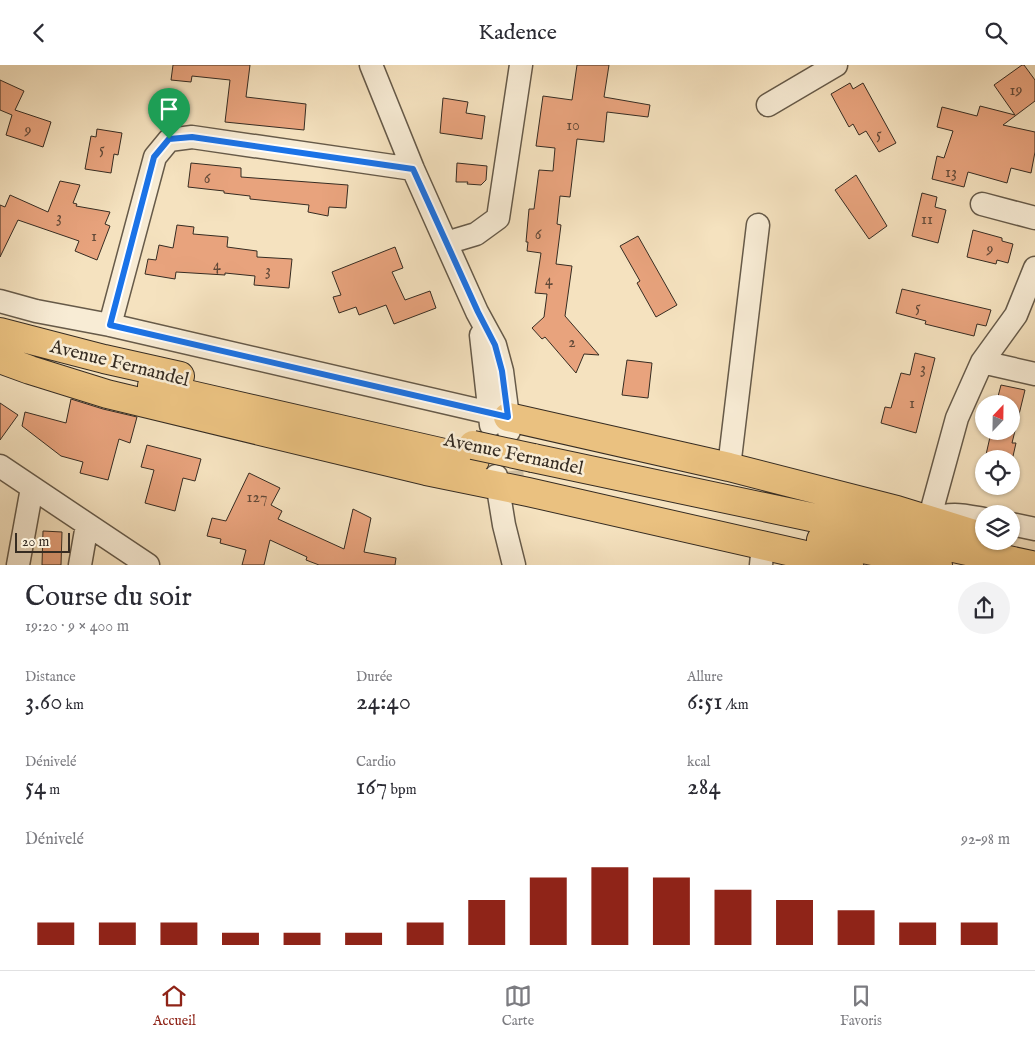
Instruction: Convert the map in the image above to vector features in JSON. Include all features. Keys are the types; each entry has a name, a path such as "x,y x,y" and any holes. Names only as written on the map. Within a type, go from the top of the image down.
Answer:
{"main road":[{"name":"Avenue Fernandel","path":"0,332 104,359 491,432"},
{"name":"Avenue Fernandel","path":"0,348 66,366 491,432"},
{"path":"0,359 107,395 426,471 515,477 762,555 849,565"},
{"path":"491,432 729,467 897,510 975,534"},
{"name":"Avenue Fernandel","path":"491,432 515,477"},
{"name":"Avenue Fernandel","path":"515,477 938,565"},
{"name":"Avenue Fernandel","path":"515,477 844,523 1031,565"},
{"path":"1020,547 1035,552"}],"street":[{"path":"0,301 36,311 110,325 491,432 502,371 495,345 446,243 370,65"},
{"path":"446,243 476,234 498,218 521,65"},
{"path":"768,105 836,65"},
{"path":"110,325 154,157 169,139 192,137 413,169"},
{"path":"982,204 1035,218"},
{"path":"729,467 758,225"},
{"path":"929,520 957,418 982,362 1016,315 1035,268"},
{"path":"982,362 1035,373"},
{"path":"0,466 148,565"},
{"path":"514,563 504,525 515,477"},
{"path":"18,565 32,488"},
{"path":"929,520 955,514 975,517"},
{"path":"80,565 87,525"},
{"path":"1020,526 1035,529"}],"building":[{"path":"173,65 250,65 246,97 306,104 304,130 225,122 230,80 192,76 191,82 171,80"},
{"path":"577,65 609,65 604,97 650,105 648,117 607,112 604,142 577,139 570,197 560,196 557,224 561,225 556,264 572,266 565,316 599,355 584,354 576,373 545,337 542,339 532,328 544,317 547,294 535,293 541,253 527,251 528,242 526,242 529,209 534,209 539,170 553,171 555,148 536,146 543,96 572,100"},
{"path":"1024,65 1035,80 1035,101 1003,125 1035,132 1035,152 1031,173 1011,168 1007,183 968,172 964,187 932,179 937,156 944,158 953,131 937,127 942,107 977,116 980,106 1015,115 994,85"},
{"path":"0,80 24,91 15,110 51,122 43,147 6,135 12,115 0,110"},
{"path":"850,83 853,89 863,83 896,143 879,152 866,131 859,135 853,124 849,127 831,94"},
{"path":"443,98 468,102 466,113 485,116 482,139 440,133"},
{"path":"97,129 122,133 118,155 114,154 111,173 85,169 91,136 96,137"},
{"path":"191,163 241,168 241,177 348,185 346,208 329,207 328,216 308,212 309,205 250,199 250,196 188,187"},
{"path":"457,163 487,166 486,180 481,185 456,182"},
{"path":"856,175 887,226 869,239 835,190"},
{"path":"60,181 80,185 73,203 77,204 76,206 110,212 105,224 110,226 97,260 75,251 79,241 18,220 0,257 0,205 5,207 10,195 48,212"},
{"path":"922,193 937,197 935,207 946,210 938,243 912,236"},
{"path":"177,225 194,227 193,234 228,237 227,247 257,251 257,257 292,259 289,288 254,285 255,276 225,273 225,275 176,272 175,279 145,274 148,259 156,260 159,245 173,248"},
{"path":"973,230 1002,238 1002,241 1013,244 1008,263 997,260 996,264 967,257"},
{"path":"638,236 677,305 656,317 637,283 640,281 620,246"},
{"path":"395,247 403,268 392,272 405,300 430,291 436,308 394,324 386,305 359,315 356,307 339,313 333,297 341,295 332,272"},
{"path":"902,289 991,310 986,326 977,324 974,336 925,324 926,321 896,313"},
{"path":"915,353 935,358 916,433 881,423 885,407 891,408 901,373 910,375"},
{"path":"627,360 652,363 648,398 622,395"},
{"path":"1001,385 1025,390 1020,410 1020,395 998,395"},
{"path":"71,399 137,417 130,443 119,439 108,480 80,473 83,462 61,456 22,426 25,412 66,423"},
{"path":"0,403 18,415 0,440"},
{"path":"989,440 1013,440 1012,443 1016,443 1014,450 987,450"},
{"path":"147,445 201,459 195,481 183,478 175,511 145,503 154,470 141,467"},
{"path":"249,473 280,488 271,505 282,511 278,519 344,549 353,509 371,518 364,552 396,558 395,565 319,565 306,560 307,557 270,540 264,565 242,565 246,550 220,543 221,539 207,536 212,518 226,521"},
{"path":"43,531 62,532 61,565 42,565"}],"tunnel":[{"path":"509,438 513,479"}],"route":[{"path":"192,137 413,169 495,345 502,371 508,417 110,325 154,157 169,139 192,137"}]}
